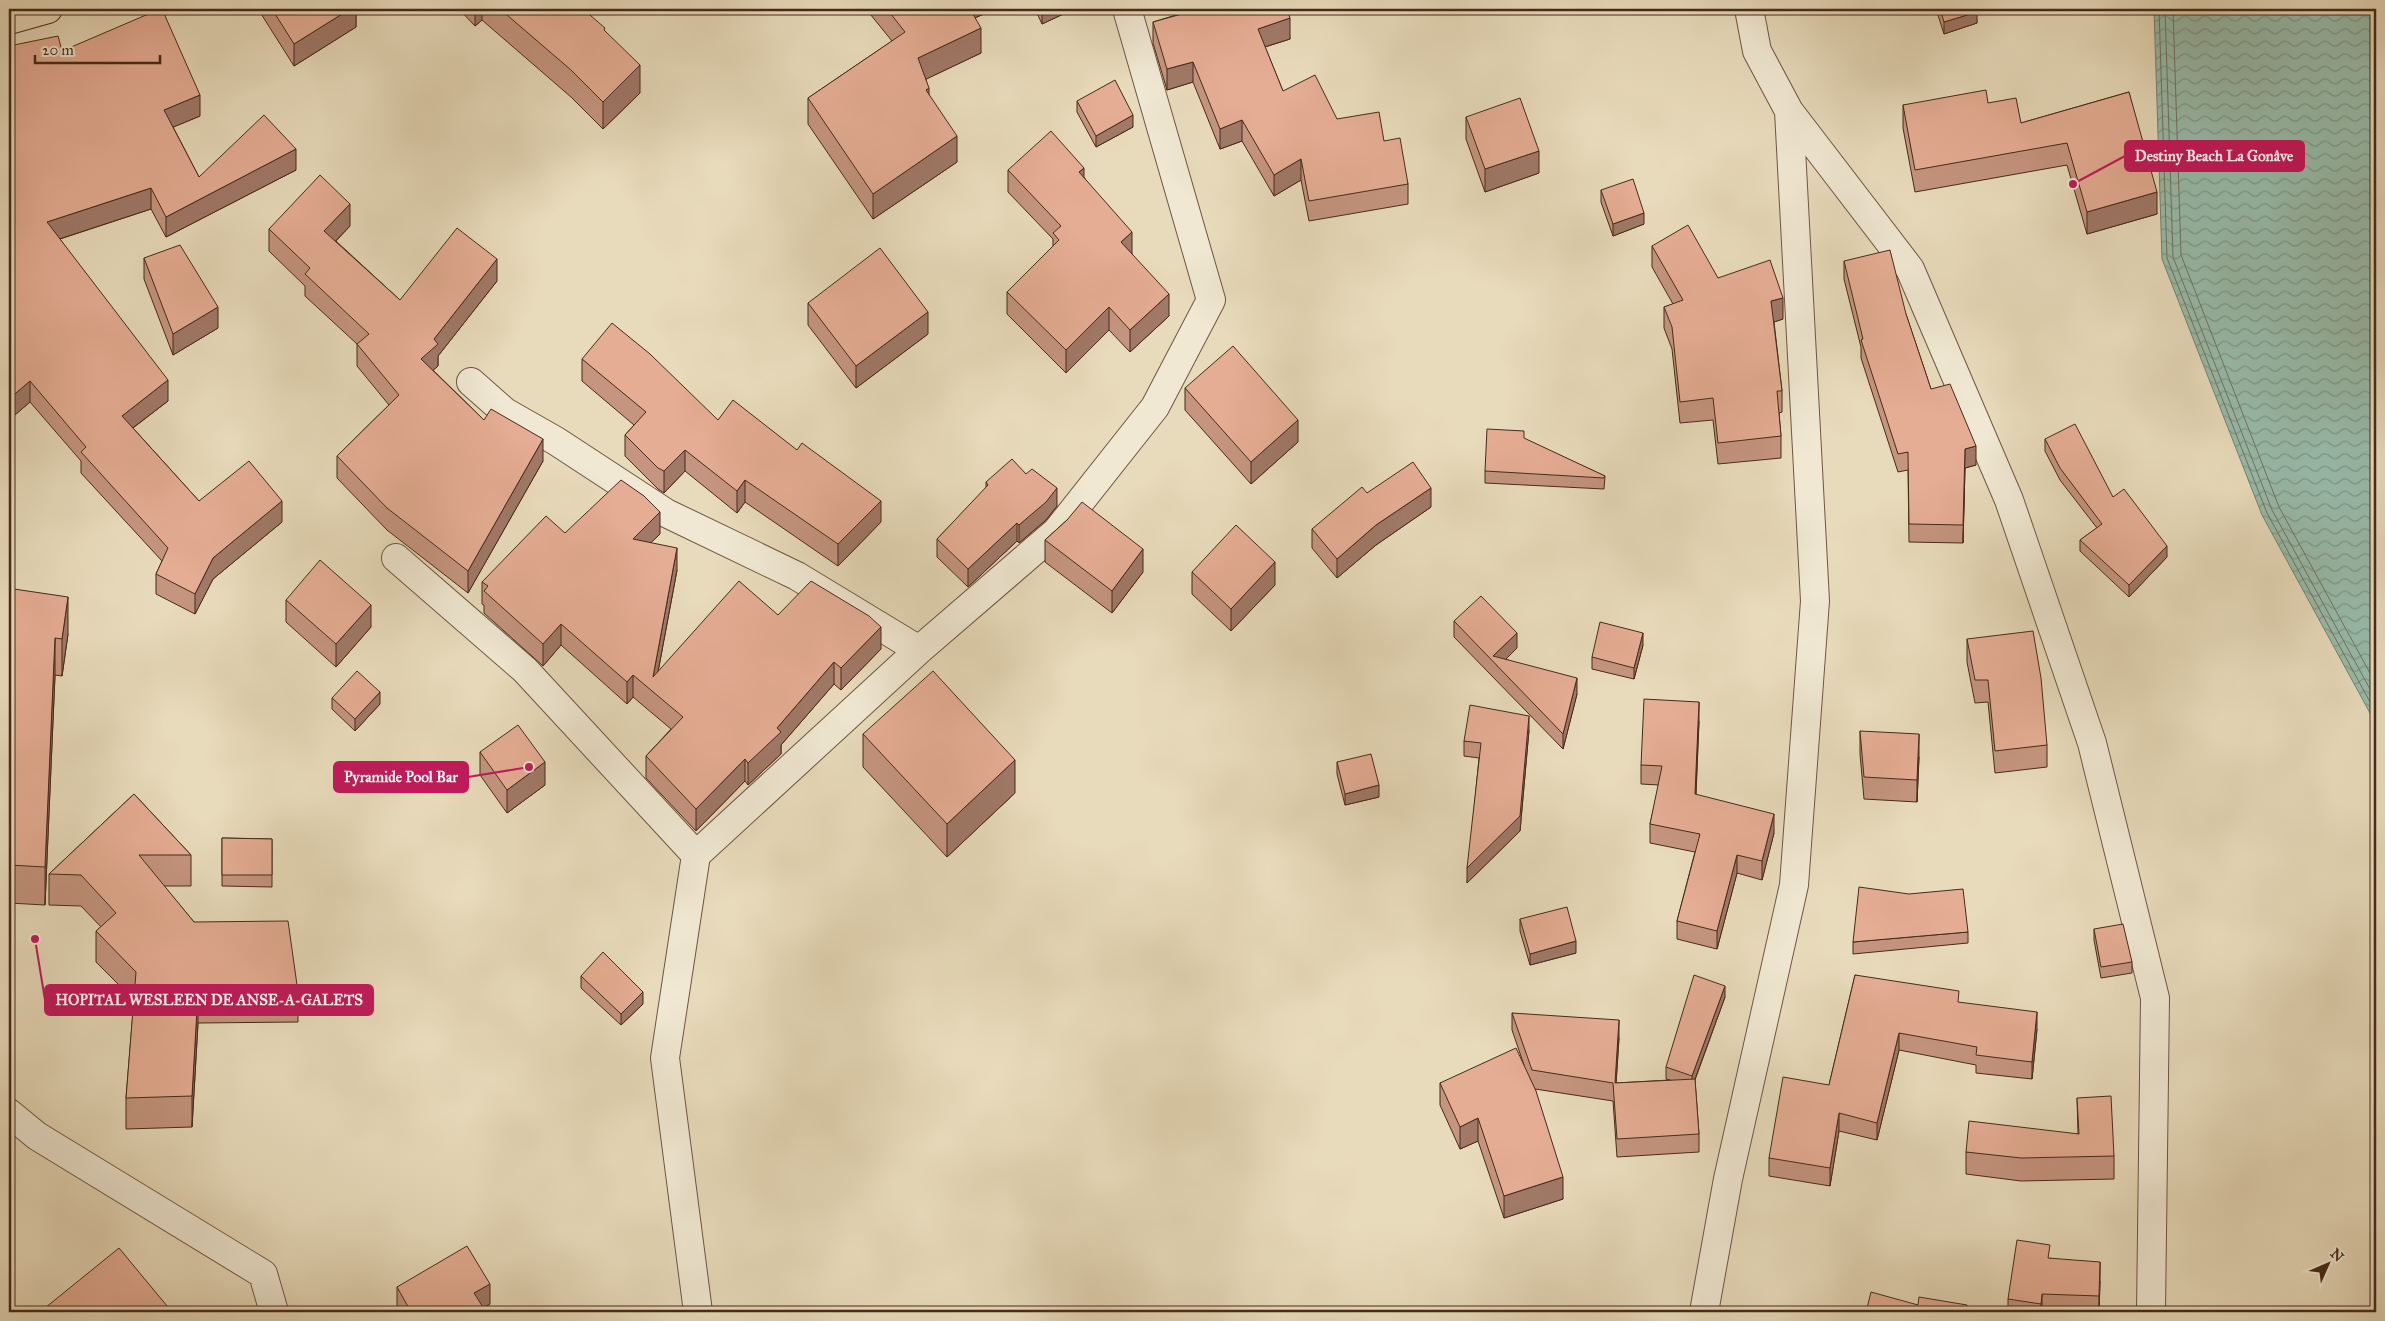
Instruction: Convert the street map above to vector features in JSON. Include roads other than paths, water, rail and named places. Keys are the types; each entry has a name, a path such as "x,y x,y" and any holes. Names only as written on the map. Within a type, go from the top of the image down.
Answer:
{"main road":[{"path":"9,20 48,9"}],"street":[{"path":"698,1312 664,1058 696,855 919,650 1057,531 1155,407 1211,300 1127,9"},
{"path":"1749,9 1757,52 1790,110 1910,269 2009,500 2092,743 2155,998 2151,1312"},
{"path":"1704,1312 1728,1179 1794,885 1814,620 1815,601 1790,110"},
{"path":"471,382 505,412 556,441 666,513 798,576 919,650"},
{"path":"396,558 525,670 696,855"},
{"path":"9,1114 37,1136 263,1274 274,1312"}],"water":[{"path":"2154,9 2376,9 2376,724 2262,515 2162,259"}],"place":[{"name":"Destiny Beach La Gonâve","path":"2073,184"},
{"name":"Pyramide Pool Bar","path":"529,767"},
{"name":"HOPITAL WESLEEN DE ANSE-A-GALETS","path":"35,939"}]}
